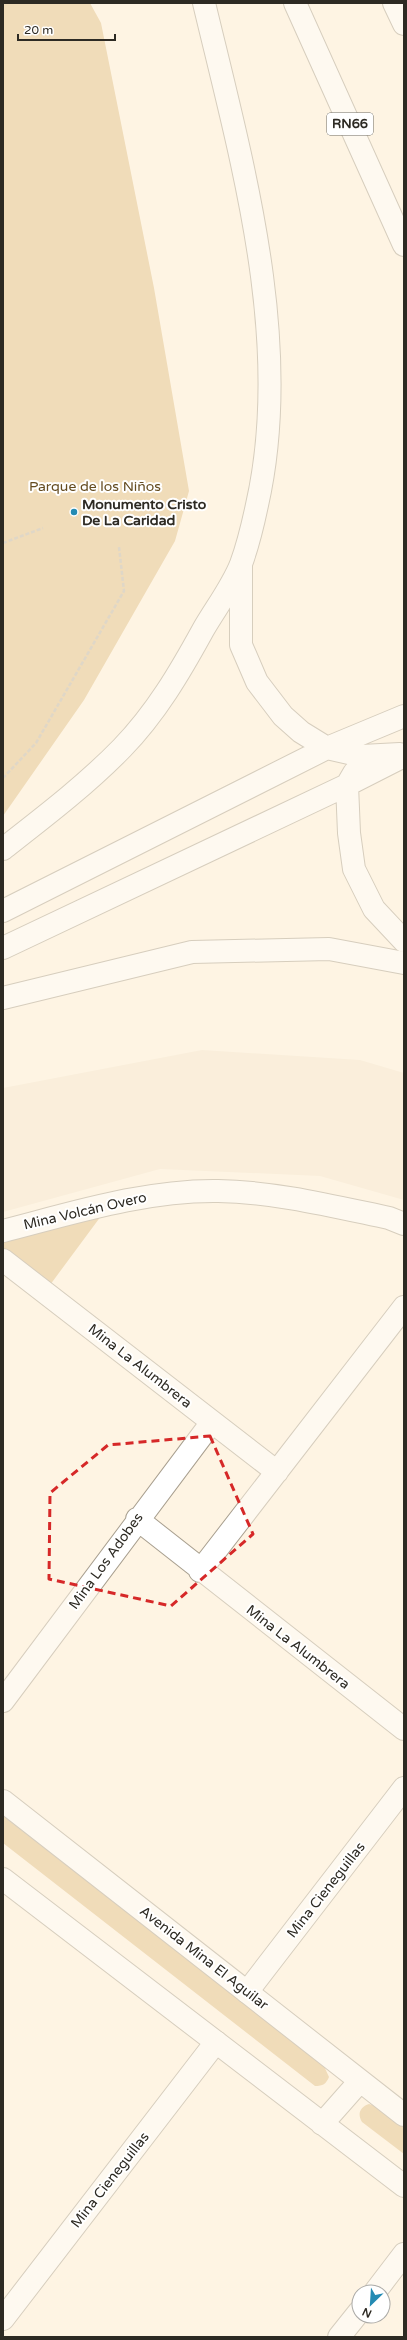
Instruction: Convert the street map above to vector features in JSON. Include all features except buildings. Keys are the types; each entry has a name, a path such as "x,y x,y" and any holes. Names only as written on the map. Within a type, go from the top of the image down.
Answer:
{"main road":[{"path":"3,850 81,787 123,747 155,710 183,666 240,566 264,475 269,426 271,372 260,264 235,133 204,3"},
{"name":"RN66","path":"295,3 404,245"},
{"path":"394,3 404,24"},
{"path":"240,566 241,645 258,682 283,716 301,732 327,748 362,756 404,755"},
{"path":"3,911 327,748 397,720"},
{"path":"397,720 362,756 347,785 349,833 354,869 374,909 404,941"},
{"path":"3,948 347,785 404,755"},
{"path":"3,998 192,952 329,949 404,963"},
{"name":"Mina Volcán Overo","path":"3,1231 143,1196 217,1191 287,1197 389,1218 404,1224"},
{"name":"Mina La Alumbrera","path":"3,1260 277,1472"},
{"path":"200,1571 404,1307"},
{"name":"Mina Los Adobes","path":"3,1701 137,1519 212,1422"},
{"name":"Mina La Alumbrera","path":"137,1519 200,1571 404,1729"},
{"name":"Mina Cieneguillas","path":"247,1992 404,1788"},
{"name":"Avenida Mina El Aguilar","path":"3,1801 404,2115"},
{"path":"3,1879 404,2186"},
{"name":"Mina Cieneguillas","path":"3,2319 216,2042"},
{"path":"322,2124 360,2081"},
{"path":"381,2284 404,2254"},
{"path":"339,2337 351,2322"}],"path":[{"path":"3,543 44,528"},
{"path":"3,778 36,743 124,591 119,547"}],"highlighted area":[{"path":"210,1436 253,1534 171,1606 49,1579 50,1493 108,1445"}],"shaded area":[{"path":"202,1050 360,1060 404,1073 404,1200 320,1176 160,1169 3,1212 3,1088"}],"green space":[{"name":"Parque de los Niños","path":"3,3 90,3 101,23 154,288 189,491 175,541 84,700 3,816"},
{"path":"104,1212 50,1285 3,1248 3,1237"},
{"path":"3,1816 324,2066 329,2077 327,2081 322,2085 315,2086 3,1843"},
{"path":"369,2104 375,2106 404,2128 404,2154 362,2122 360,2119 360,2111 363,2107"}],"place":[{"name":"Monumento Cristo De La Caridad","path":"74,512"}]}
